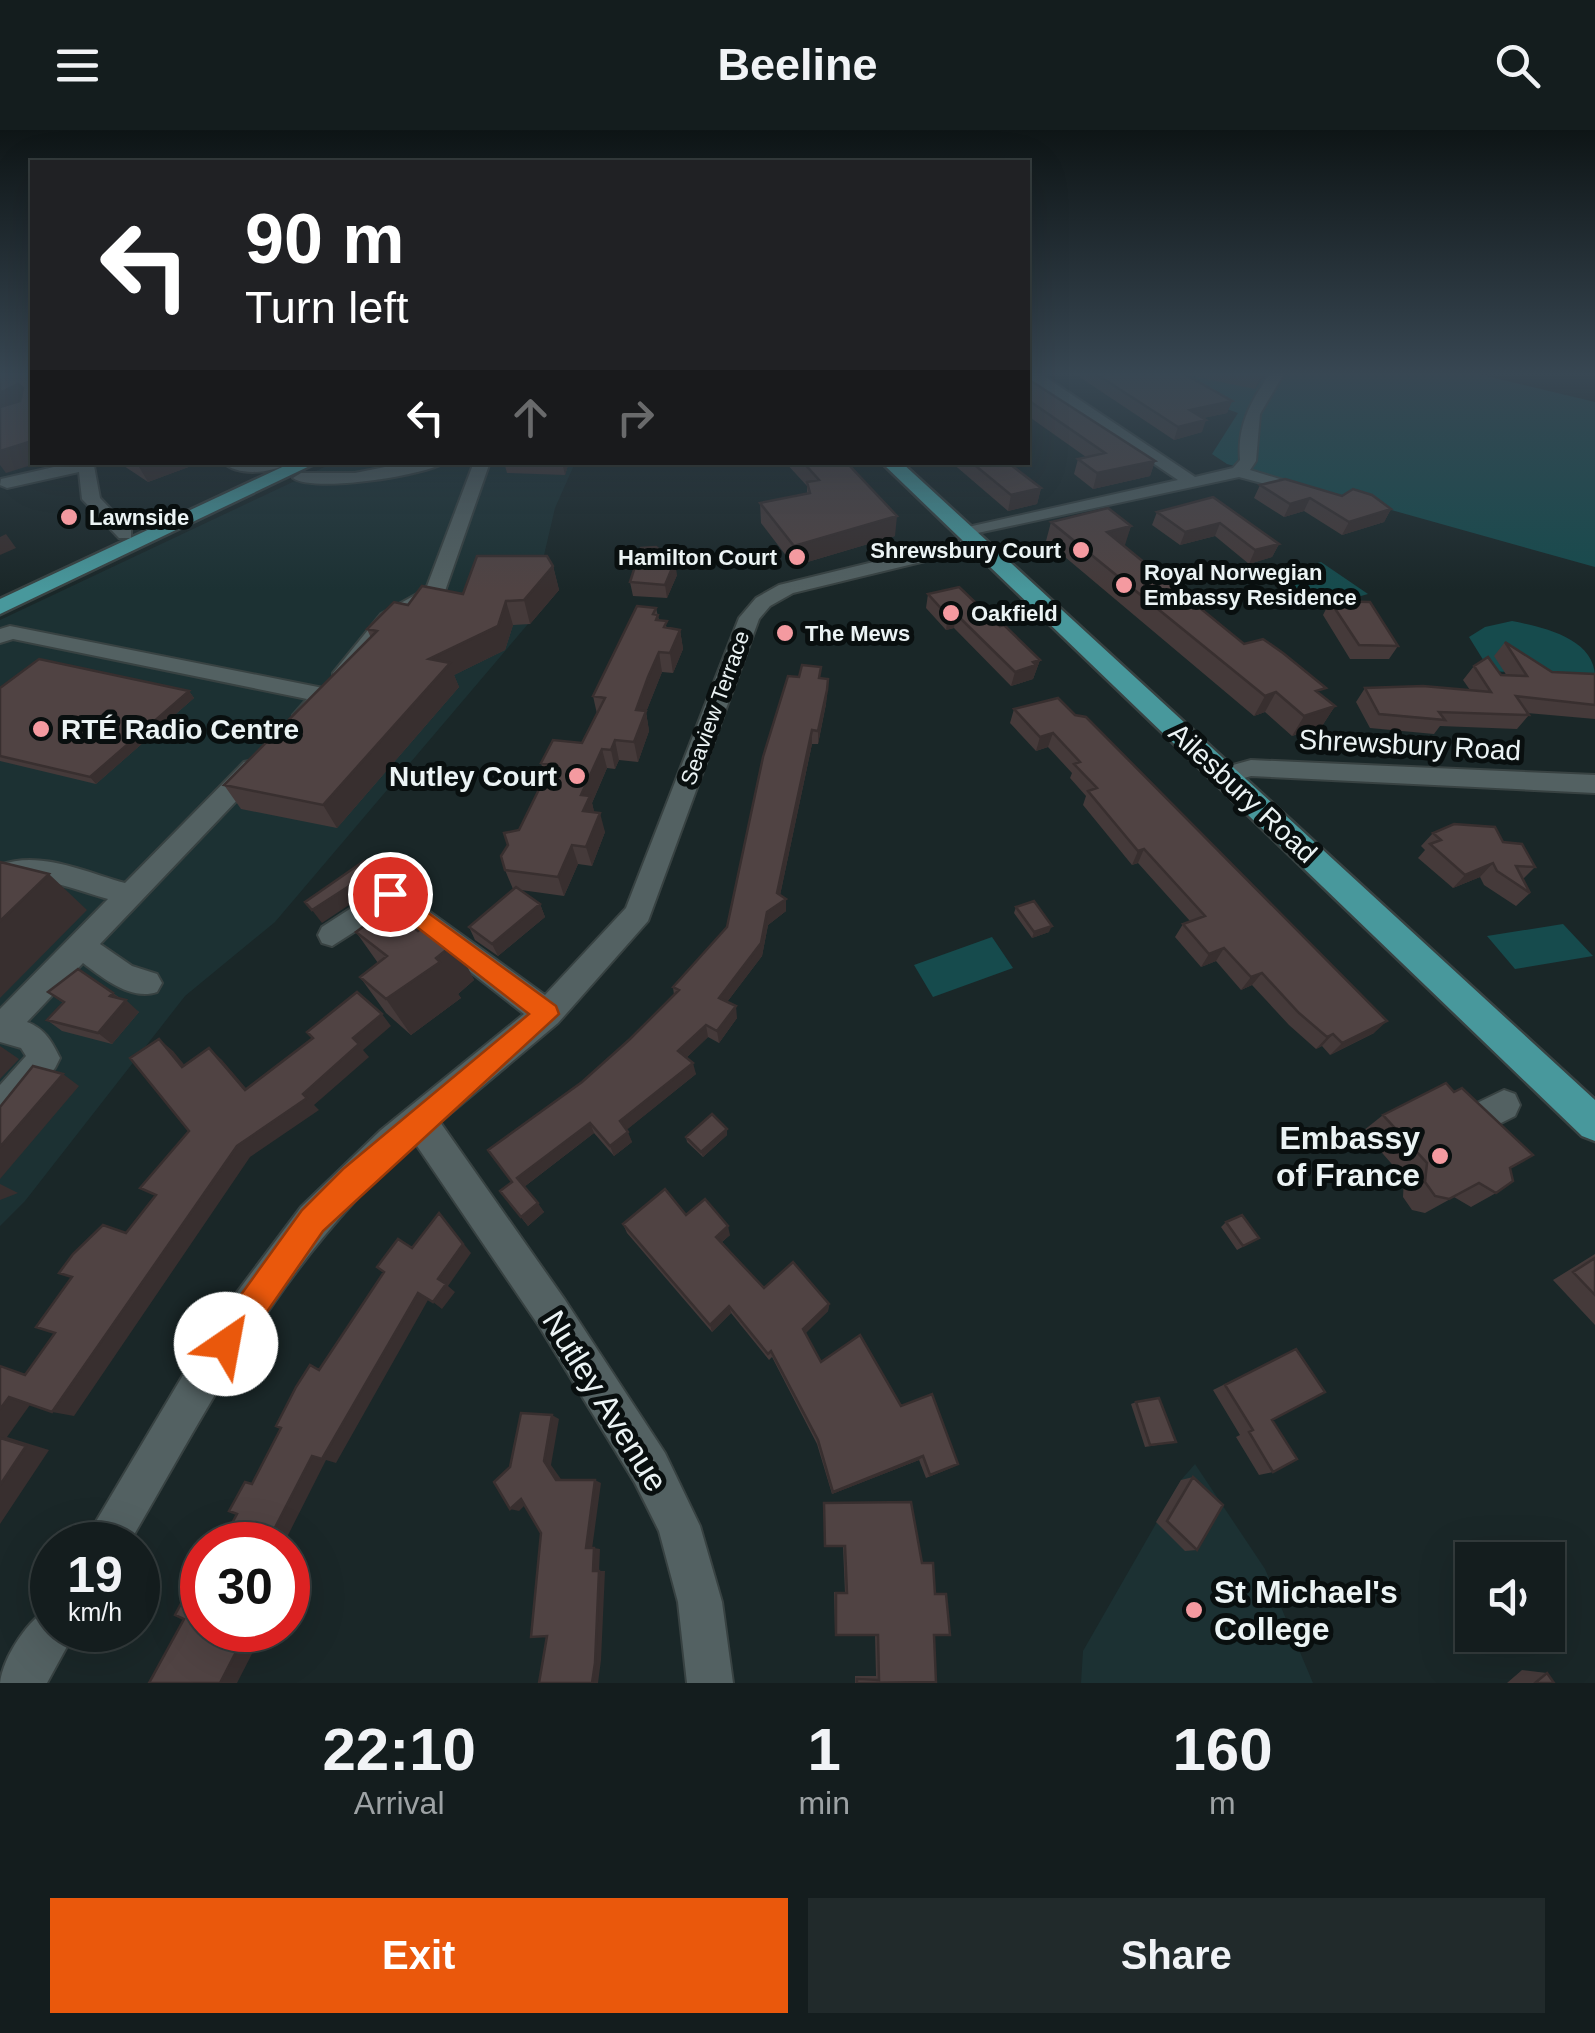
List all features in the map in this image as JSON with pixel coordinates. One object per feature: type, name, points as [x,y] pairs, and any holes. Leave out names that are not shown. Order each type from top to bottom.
[{"type":"main road","points":[[0,589],[125,534],[235,471],[270,465]]},
{"type":"main road","name":"Ailesbury Road","points":[[893,465],[1595,1124]]},
{"type":"main road","points":[[0,607],[305,470]]},
{"type":"street","points":[[1136,444],[1192,482]]},
{"type":"street","points":[[1232,474],[1248,461],[1245,444]]},
{"type":"street","points":[[305,470],[355,478],[422,465]]},
{"type":"street","points":[[0,1109],[44,1058],[32,1038],[2,1028],[130,895],[249,787],[280,740],[342,686],[388,618],[427,600],[435,591],[481,465]]},
{"type":"street","points":[[7,482],[82,466],[88,470],[91,500],[125,534]]},
{"type":"street","points":[[1232,474],[1330,496]]},
{"type":"street","name":"Seaview Terrace","points":[[118,1522],[240,1320],[312,1220],[428,1134],[613,949],[638,913],[748,618],[786,590],[970,538],[1232,474]]},
{"type":"street","points":[[0,637],[10,632],[342,686]]},
{"type":"street","name":"Shrewsbury Road","points":[[1224,776],[1251,768],[1595,784]]},
{"type":"street","points":[[0,876],[21,868],[38,869],[130,895]]},
{"type":"street","points":[[332,935],[390,894],[547,1014]]},
{"type":"street","points":[[81,946],[123,976],[146,982]]},
{"type":"street","name":"Nutley Avenue","points":[[428,1134],[552,1314],[650,1468],[679,1526],[700,1602],[710,1683]]},
{"type":"street","points":[[21,1683],[39,1652]]},
{"type":"shaded area","points":[[1218,444],[1595,444],[1595,567],[1227,464],[1212,454]]},
{"type":"shaded area","points":[[329,465],[574,465],[555,508],[528,624],[275,922],[185,996],[25,1201],[0,1226],[0,620]]},
{"type":"shaded area","points":[[1321,562],[1368,594],[1322,607],[1276,574]]},
{"type":"shaded area","points":[[1512,621],[1551,631],[1577,644],[1593,664],[1595,677],[1490,671],[1469,637],[1485,627]]},
{"type":"shaded area","points":[[1563,924],[1593,956],[1515,969],[1487,936]]},
{"type":"shaded area","points":[[992,937],[1013,968],[933,997],[914,965]]},
{"type":"shaded area","name":"St Michael's College","points":[[1195,1464],[1265,1569],[1313,1683],[1081,1683],[1083,1651],[1181,1480]]},
{"type":"building","points":[[0,444],[21,444],[0,451]]},
{"type":"building","points":[[1093,444],[1129,444],[1155,461],[1097,473],[1078,459],[1105,453]]},
{"type":"building","points":[[806,465],[849,465],[897,516],[794,546],[760,503],[810,493],[807,482],[819,480]]},
{"type":"building","points":[[975,465],[1011,465],[1041,488],[1011,495]]},
{"type":"building","points":[[1285,479],[1342,496],[1353,489],[1372,495],[1391,509],[1349,522],[1310,498],[1290,504],[1260,485]]},
{"type":"building","points":[[1213,497],[1279,544],[1255,550],[1220,523],[1185,532],[1157,512]]},
{"type":"building","points":[[1108,508],[1131,526],[1107,532],[1244,644],[1263,639],[1283,653],[1326,688],[1316,691],[1335,706],[1304,716],[1276,692],[1265,696],[1051,522]]},
{"type":"building","points":[[656,547],[675,561],[665,585],[630,582],[641,548]]},
{"type":"building","points":[[477,556],[547,556],[553,566],[524,600],[506,601],[498,626],[429,659],[450,663],[323,805],[224,785],[377,631],[367,629],[394,602],[408,605],[422,586],[463,594]]},
{"type":"building","points":[[959,587],[1040,660],[1033,662],[1036,665],[1015,672],[956,614],[948,616],[928,594]]},
{"type":"building","points":[[1330,601],[1370,602],[1398,646],[1359,645]]},
{"type":"building","points":[[637,606],[656,608],[656,620],[667,621],[664,627],[680,630],[670,653],[659,652],[648,677],[636,710],[646,711],[634,742],[615,740],[611,750],[602,749],[581,795],[590,796],[583,811],[600,813],[586,847],[572,845],[558,877],[505,870],[501,856],[508,845],[504,833],[519,830],[551,765],[541,763],[553,740],[582,743],[605,698],[593,696]]},
{"type":"building","points":[[1505,642],[1552,672],[1595,674],[1595,705],[1516,696],[1529,715],[1439,712],[1445,720],[1379,714],[1365,688],[1423,686],[1491,692],[1474,666],[1488,657],[1501,675],[1527,676]]},
{"type":"building","name":"RTÉ Radio Centre","points":[[39,659],[189,691],[90,777],[0,756],[0,688]]},
{"type":"building","points":[[802,665],[821,667],[819,678],[828,679],[827,690],[818,731],[812,730],[777,893],[786,899],[767,912],[761,943],[719,998],[736,1006],[717,1031],[706,1025],[678,1051],[693,1063],[620,1121],[628,1132],[610,1146],[590,1123],[517,1178],[538,1203],[521,1217],[500,1191],[512,1182],[488,1150],[582,1082],[630,1039],[679,990],[673,987],[727,927],[763,757],[788,676],[799,677]]},
{"type":"building","points":[[1058,698],[1075,715],[1086,717],[1387,1021],[1342,1043],[1333,1034],[1327,1037],[1299,1013],[1262,973],[1251,977],[1224,948],[1209,954],[1183,924],[1205,916],[1144,849],[1138,851],[1088,791],[1097,788],[1074,764],[1080,762],[1053,733],[1040,737],[1014,709]]},
{"type":"building","points":[[1454,824],[1495,827],[1503,842],[1522,844],[1535,867],[1516,866],[1530,893],[1497,871],[1493,863],[1465,875],[1430,844],[1441,840],[1433,833]]},
{"type":"building","points":[[364,861],[374,870],[312,910],[305,902]]},
{"type":"building","points":[[0,862],[49,874],[0,921]]},
{"type":"building","points":[[516,887],[540,904],[492,944],[469,927]]},
{"type":"building","points":[[1034,901],[1052,926],[1034,932],[1016,907]]},
{"type":"building","points":[[388,908],[418,931],[429,923],[455,943],[436,958],[440,962],[386,999],[360,977],[387,956],[356,932]]},
{"type":"building","points":[[78,969],[113,993],[110,996],[126,1000],[98,1033],[47,1020],[64,1002],[48,992]]},
{"type":"building","points":[[357,992],[382,1014],[353,1038],[359,1044],[303,1094],[307,1098],[237,1146],[52,1412],[9,1397],[0,1409],[0,1366],[25,1375],[55,1333],[36,1327],[72,1277],[59,1273],[103,1225],[126,1233],[156,1195],[140,1188],[189,1131],[130,1058],[159,1039],[182,1067],[209,1048],[245,1090],[313,1038],[307,1032]]},
{"type":"building","points":[[33,1066],[63,1074],[0,1147],[0,1107]]},
{"type":"building","name":"Embassy of France","points":[[1446,1083],[1454,1092],[1462,1088],[1533,1155],[1510,1168],[1513,1181],[1496,1193],[1479,1183],[1449,1199],[1435,1196],[1425,1182],[1427,1163],[1383,1115]]},
{"type":"building","points":[[712,1114],[727,1129],[701,1152],[686,1137]]},
{"type":"building","points":[[665,1189],[686,1215],[705,1199],[728,1226],[716,1237],[764,1288],[793,1262],[829,1304],[803,1329],[821,1362],[860,1335],[901,1406],[932,1394],[958,1464],[930,1475],[923,1456],[833,1492],[818,1440],[771,1351],[768,1354],[729,1306],[710,1325],[623,1224]]},
{"type":"building","points":[[439,1213],[463,1244],[438,1279],[446,1284],[433,1302],[418,1293],[322,1459],[312,1456],[278,1522],[233,1522],[237,1514],[229,1511],[245,1482],[252,1484],[281,1428],[276,1426],[310,1365],[319,1370],[384,1272],[377,1267],[398,1239],[412,1248]]},
{"type":"building","points":[[1242,1215],[1259,1238],[1243,1246],[1226,1222]]},
{"type":"building","points":[[1595,1258],[1595,1295],[1573,1272]]},
{"type":"building","points":[[1296,1349],[1325,1392],[1272,1420],[1297,1459],[1273,1472],[1225,1385]]},
{"type":"building","points":[[1159,1398],[1176,1442],[1150,1445],[1136,1402]]},
{"type":"building","points":[[521,1413],[552,1415],[544,1461],[556,1480],[595,1480],[586,1548],[594,1548],[593,1571],[599,1571],[592,1683],[539,1683],[547,1636],[531,1637],[541,1533],[521,1499],[510,1509],[494,1482],[510,1467]]},
{"type":"building","points":[[0,1438],[26,1446],[0,1485]]},
{"type":"building","points":[[1193,1477],[1223,1505],[1197,1550],[1167,1521]]},
{"type":"building","points":[[911,1502],[922,1563],[933,1563],[935,1594],[946,1594],[950,1635],[934,1635],[936,1682],[857,1683],[857,1679],[879,1680],[878,1635],[836,1635],[836,1593],[847,1593],[845,1546],[825,1546],[824,1503]]},
{"type":"building","points":[[180,1626],[180,1652],[236,1652],[220,1683],[149,1683]]},
{"type":"building","points":[[1547,1673],[1554,1683],[1535,1683]]},
{"type":"place","name":"Lawnside","points":[[69,517]]},
{"type":"place","name":"Shrewsbury Court","points":[[1081,550]]},
{"type":"place","name":"Hamilton Court","points":[[797,557]]},
{"type":"place","name":"Royal Norwegian Embassy Residence","points":[[1124,585]]},
{"type":"place","name":"Oakfield","points":[[951,613]]},
{"type":"place","name":"The Mews","points":[[785,633]]},
{"type":"place","name":"RTÉ Radio Centre","points":[[41,729]]},
{"type":"place","name":"Nutley Court","points":[[577,776]]},
{"type":"place","name":"Embassy of France","points":[[1440,1156]]},
{"type":"place","name":"St Michael's College","points":[[1194,1610]]},
{"type":"route","points":[[226,1344],[312,1220],[354,1179],[547,1014],[390,894]]}]
